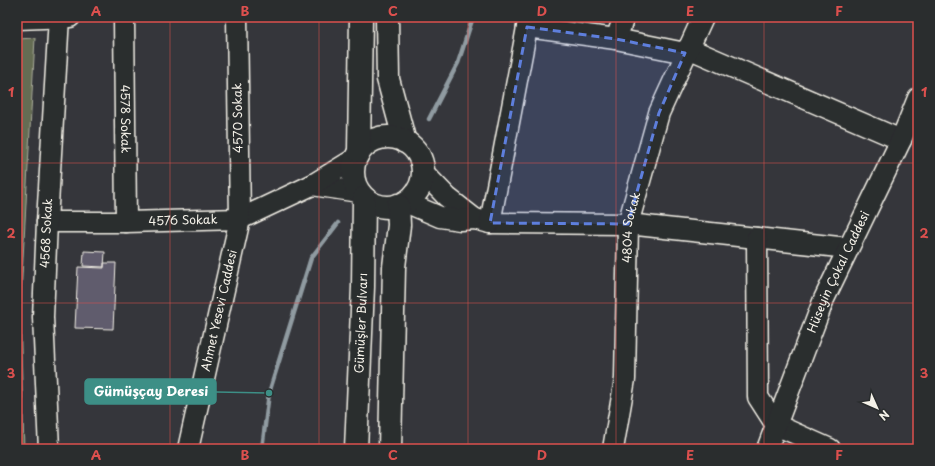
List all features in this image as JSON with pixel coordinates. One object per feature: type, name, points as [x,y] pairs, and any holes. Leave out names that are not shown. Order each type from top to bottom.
[{"type":"main road","points":[[358,154],[370,142],[384,137],[392,137],[405,142],[416,151],[422,164],[422,179],[416,192],[402,203],[384,206],[377,205],[362,195],[356,186],[353,172],[358,154],[361,17]]},
{"type":"main road","points":[[387,17],[388,79],[405,142]]},
{"type":"main road","name":"Gümüşler Bulvarı","points":[[356,449],[363,287],[362,195]]},
{"type":"main road","points":[[390,449],[394,267],[402,203]]},
{"type":"street","points":[[17,19],[63,17]]},
{"type":"street","name":"4568 Sokak","points":[[49,449],[43,317],[47,222],[63,17]]},
{"type":"street","name":"4578 Sokak","points":[[124,17],[126,222]]},
{"type":"street","name":"4570 Sokak","points":[[236,17],[240,219]]},
{"type":"street","points":[[616,39],[624,17]]},
{"type":"street","name":"4804 Sokak","points":[[613,449],[625,379],[628,224],[659,113],[703,17]]},
{"type":"street","points":[[482,221],[528,22],[687,51],[901,140]]},
{"type":"street","name":"Hüseyin Çokal Caddesi","points":[[767,449],[824,299],[901,140],[918,98]]},
{"type":"street","name":"4576 Sokak","points":[[47,222],[126,222],[240,219],[312,185],[358,154]]},
{"type":"street","points":[[423,172],[447,197],[482,221]]},
{"type":"street","points":[[312,185],[362,195]]},
{"type":"street","points":[[402,203],[440,217],[460,220],[628,224],[848,248]]},
{"type":"street","name":"Ahmet Yesevi Caddesi","points":[[188,449],[240,219]]},
{"type":"street","points":[[757,238],[758,397],[776,425],[830,449]]},
{"type":"highlighted area","points":[[527,27],[616,39],[685,53],[659,113],[628,224],[490,223]]},
{"type":"green space","points":[[35,38],[20,314],[24,449],[17,449],[17,39]]},
{"type":"building","points":[[84,251],[105,252],[104,267],[83,266]]},
{"type":"building","points":[[104,263],[116,263],[113,329],[75,328],[78,267],[104,268]]},
{"type":"waterway","points":[[429,119],[458,63],[473,17]]},
{"type":"waterway","points":[[262,449],[269,393],[311,258],[338,223]]},
{"type":"place","name":"Gümüşçay Deresi","points":[[269,393]]}]
